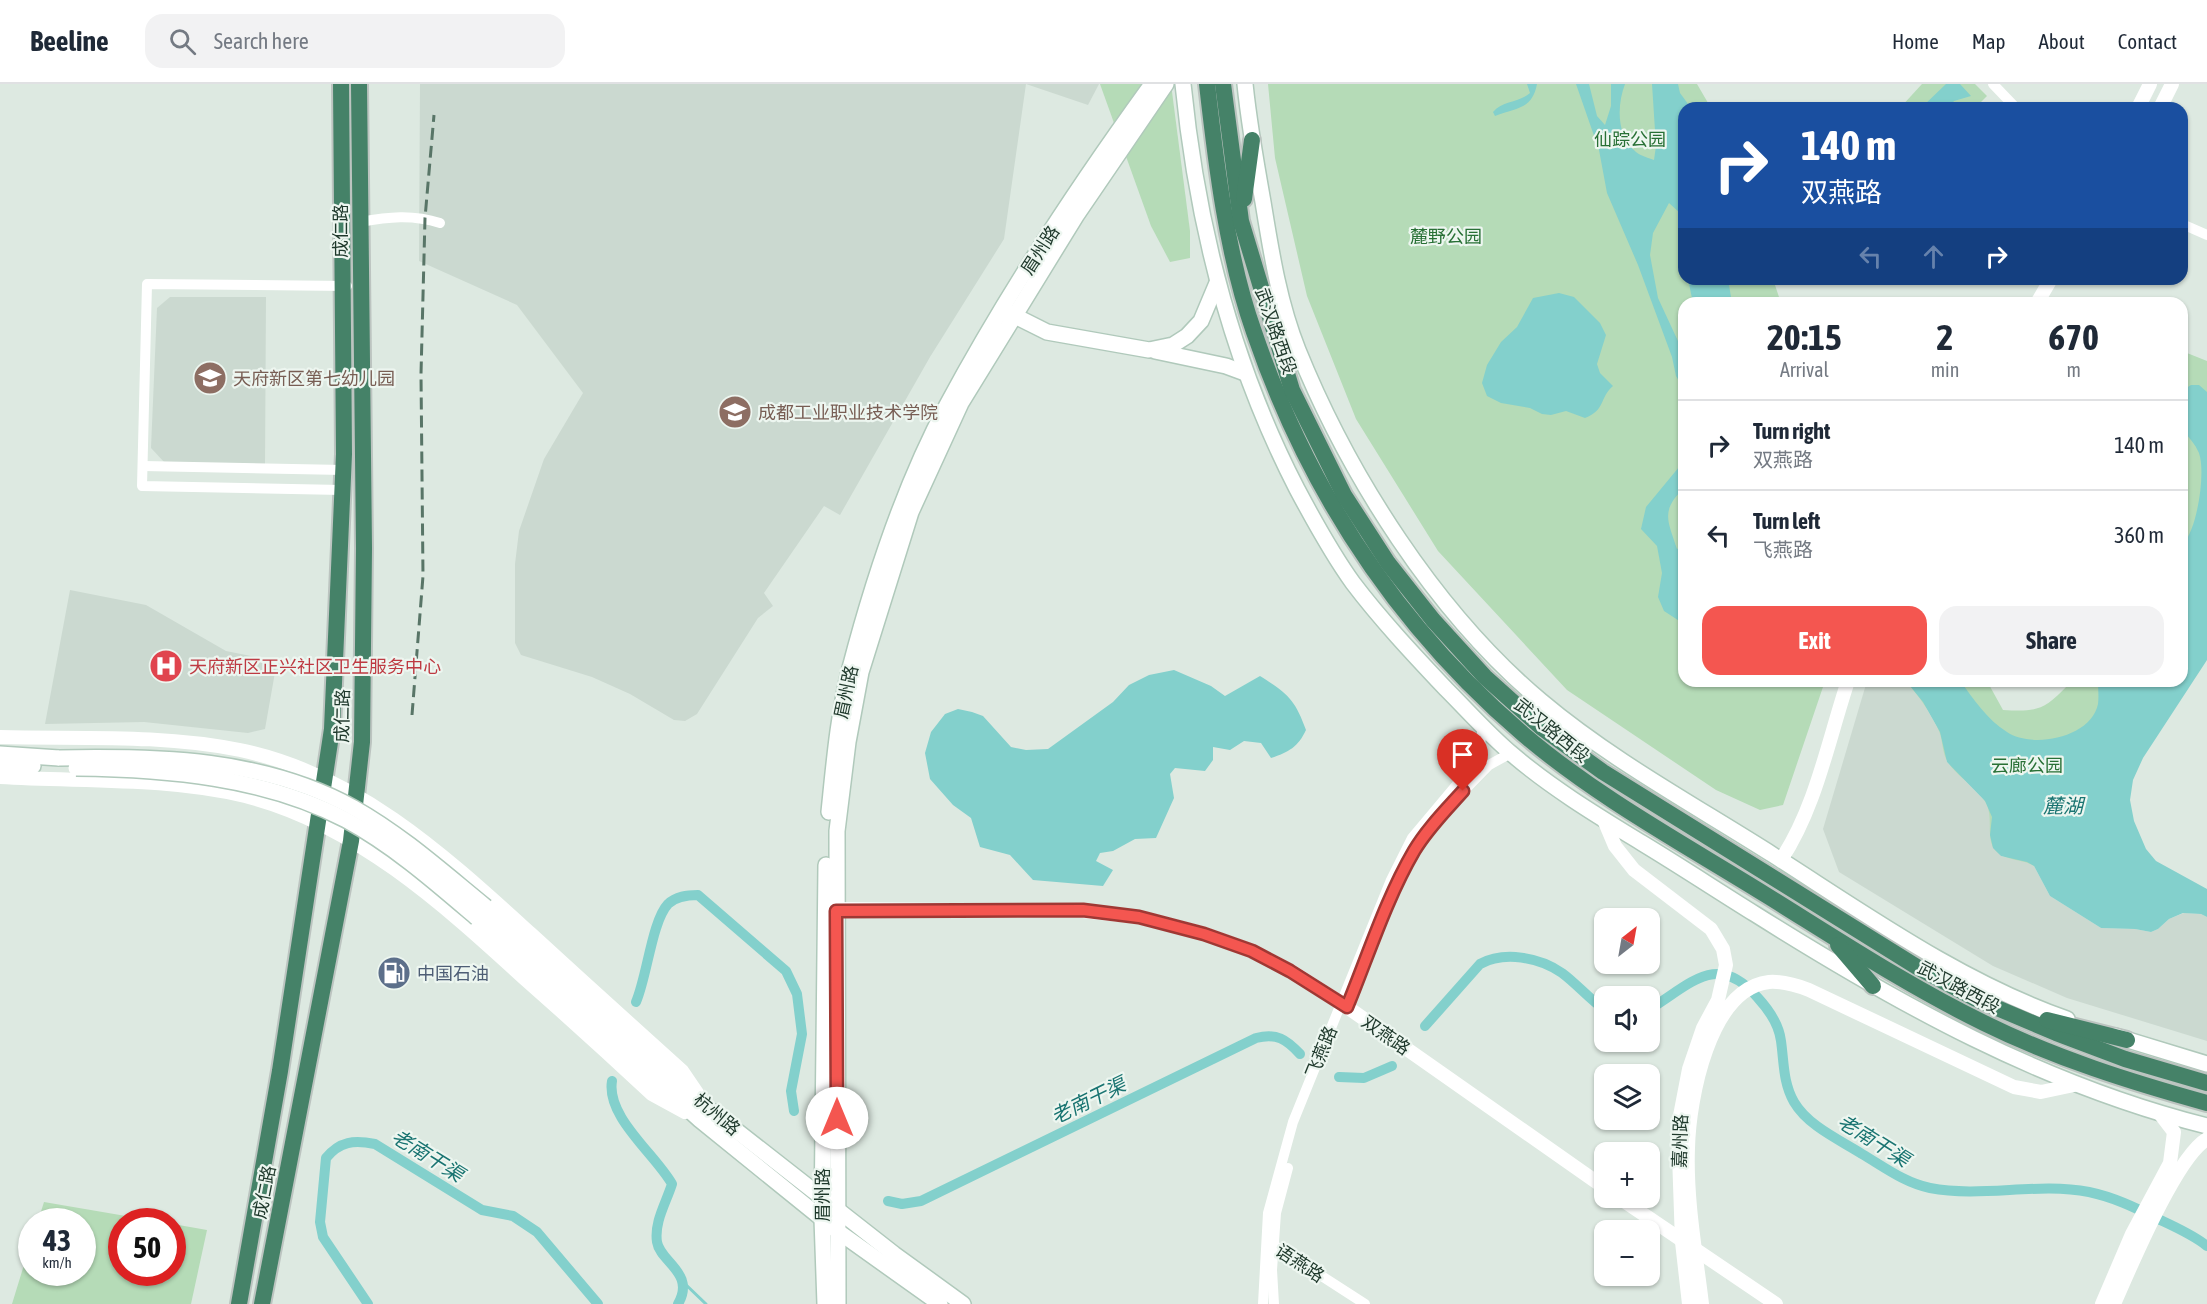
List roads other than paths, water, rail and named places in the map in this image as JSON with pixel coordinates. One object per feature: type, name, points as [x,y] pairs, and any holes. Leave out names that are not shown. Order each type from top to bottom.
[{"type":"highway","name":"成仁路","points":[[238,1304],[280,1071],[332,729],[344,471],[341,84]]},
{"type":"highway","name":"成仁路","points":[[262,1304],[351,841],[362,742],[364,559],[359,84]]},
{"type":"highway","name":"武汉路西段","points":[[1207,84],[1233,259],[1253,330],[1280,401],[1328,502],[1374,572],[1421,632],[1474,690],[1525,736],[1586,783],[1929,995],[2034,1047],[2134,1083],[2207,1103]]},
{"type":"highway","name":"武汉路西段","points":[[1223,84],[1241,221],[1292,390],[1344,495],[1389,563],[1420,604],[1485,677],[1542,728],[1603,772],[1841,922],[1976,999],[2125,1059],[2207,1083]]},
{"type":"highway","points":[[1241,221],[1252,140]]},
{"type":"highway","points":[[1830,935],[1873,986]]},
{"type":"highway","points":[[1976,999],[2127,1040]]},
{"type":"main road","points":[[838,1304],[836,1230],[838,1210],[830,910],[848,742],[861,672],[911,512],[961,403],[1009,313],[1152,84]]},
{"type":"main road","points":[[1114,147],[1166,84]]},
{"type":"main road","points":[[1183,84],[1187,127],[1217,283],[1245,374],[1288,471],[1318,529],[1353,583],[1415,656],[1483,726],[1511,753],[1556,788],[1873,986],[1977,1042],[2074,1085],[2162,1115],[2207,1126]]},
{"type":"main road","points":[[1245,84],[1273,263],[1297,348],[1331,422],[1381,514],[1431,584],[1480,642],[1540,701],[1603,747],[1905,939],[1991,988],[2053,1014],[2127,1040],[2207,1064]]},
{"type":"main road","points":[[1149,350],[1173,345],[1187,336],[1201,321],[1217,283]]},
{"type":"main road","points":[[1009,313],[1047,332],[1227,366],[1245,374]]},
{"type":"main road","points":[[0,754],[59,763]]},
{"type":"main road","name":"杭州路","points":[[59,763],[144,756],[195,760],[252,771],[323,793],[385,827],[822,1219],[940,1304]]},
{"type":"main road","points":[[0,765],[59,763]]},
{"type":"main road","name":"眉州路","points":[[825,1304],[822,1197],[830,910]]},
{"type":"main road","name":"杭州路","points":[[703,1113],[822,1197],[963,1304]]},
{"type":"street","points":[[1993,84],[2010,102]]},
{"type":"street","points":[[2141,102],[2150,85]]},
{"type":"street","points":[[360,222],[393,216],[410,216],[440,223]]},
{"type":"street","points":[[2188,227],[2207,235]]},
{"type":"street","points":[[342,490],[142,486],[147,284],[360,286]]},
{"type":"street","points":[[143,466],[344,471]]},
{"type":"street","points":[[1781,860],[1804,817],[1846,687]]},
{"type":"street","name":"飞燕路","points":[[1263,1304],[1276,1213],[1300,1123],[1391,880],[1412,838],[1474,764],[1483,726]]},
{"type":"street","points":[[0,737],[193,742],[240,750],[282,761],[357,795],[399,821],[493,900],[682,1071],[703,1113]]},
{"type":"street","name":"飞燕路","points":[[1344,1006],[1414,851],[1440,815],[1475,779],[1490,765],[1511,753]]},
{"type":"street","points":[[0,777],[134,782],[190,787],[244,796],[318,823],[351,841],[408,880],[470,929],[652,1094],[703,1113]]},
{"type":"street","name":"嘉州路","points":[[1604,820],[1615,846],[1634,870],[1711,929],[1723,950],[1726,964],[1718,1000],[1703,1028],[1689,1069],[1678,1126],[1682,1242],[1689,1304]]},
{"type":"street","name":"双燕路","points":[[830,910],[1083,910],[1139,917],[1204,934],[1252,951],[1290,971],[1594,1180]]},
{"type":"street","points":[[1702,1304],[1689,1185],[1690,1114],[1701,1069],[1713,1034],[1728,1007],[1742,993],[1760,984],[1781,982],[1809,990],[2014,1087],[2041,1092],[2074,1085]]},
{"type":"street","points":[[2102,1304],[2133,1234],[2170,1163],[2174,1132],[2162,1115]]},
{"type":"street","points":[[2114,1304],[2142,1242],[2183,1166],[2200,1144],[2207,1139]]},
{"type":"street","points":[[1634,1208],[1776,1304]]},
{"type":"street","name":"飞燕路","points":[[1270,1243],[1274,1304]]},
{"type":"street","name":"语燕路","points":[[1270,1243],[1365,1304]]},
{"type":"water","points":[[1527,84],[1537,84],[1535,92],[1527,103],[1495,116],[1493,112],[1497,108],[1530,93]]},
{"type":"water","points":[[1576,84],[1589,84],[1597,116],[1605,125],[1611,106],[1611,84],[1625,84],[1622,92],[1620,120],[1625,138],[1636,152],[1654,160],[1656,146],[1652,84],[1678,84],[1680,93],[1687,102],[1678,102],[1678,211],[1669,203],[1653,233],[1650,255],[1658,298],[1678,341],[1678,379],[1638,265],[1607,193],[1599,150]]},
{"type":"water","points":[[1946,84],[1960,84],[1971,96],[1953,102],[1927,102]]},
{"type":"water","points":[[1689,285],[1729,285],[1731,297],[1692,297]]},
{"type":"water","points":[[1559,293],[1574,297],[1600,323],[1606,335],[1597,364],[1600,373],[1613,386],[1599,408],[1585,418],[1566,411],[1551,415],[1542,414],[1530,408],[1501,403],[1487,396],[1482,383],[1487,365],[1501,342],[1517,327],[1533,298]]},
{"type":"water","name":"麓湖","points":[[2199,385],[2207,392],[2207,660],[2143,758],[2133,780],[2130,800],[2134,821],[2146,849],[2156,861],[2207,889],[2207,917],[2201,914],[2183,913],[2169,919],[2151,932],[2101,928],[2050,896],[2034,866],[2001,856],[1993,848],[1990,835],[1992,817],[1985,801],[1947,762],[1940,732],[1923,702],[1911,687],[1964,687],[1993,722],[2007,732],[2031,740],[2045,740],[2073,732],[2093,716],[2098,704],[2098,687],[2188,687],[2188,537],[2199,501],[2201,462],[2199,453],[2188,437],[2188,387]]},
{"type":"water","points":[[1678,468],[1678,494],[1672,503],[1668,517],[1678,548],[1678,620],[1664,611],[1658,597],[1662,573],[1657,546],[1641,529],[1646,507]]},
{"type":"water","points":[[1174,670],[1211,686],[1225,696],[1260,676],[1289,698],[1298,711],[1306,730],[1300,741],[1292,748],[1271,758],[1261,743],[1244,741],[1230,750],[1213,747],[1213,760],[1205,771],[1175,768],[1170,774],[1174,798],[1156,838],[1135,839],[1113,851],[1100,853],[1096,861],[1113,870],[1103,886],[1033,880],[1010,855],[980,847],[971,818],[953,805],[930,779],[925,753],[931,732],[945,714],[958,709],[972,712],[983,716],[1011,747],[1026,750],[1048,749],[1113,702],[1129,685],[1149,675]]},
{"type":"waterway","name":"老南干渠","points":[[636,1002],[662,912],[675,899],[698,895],[786,971],[797,994],[802,1034],[791,1091],[794,1111]]},
{"type":"waterway","name":"老南干渠","points":[[1425,1026],[1480,964],[1500,958],[1521,958],[1553,967],[1594,1001]]},
{"type":"waterway","name":"老南干渠","points":[[1660,1003],[1705,976],[1717,974],[1730,976],[1744,984],[1762,1003],[1778,1029],[1790,1095],[1800,1111],[1825,1132],[1912,1182],[1921,1186],[1950,1191],[2069,1189],[2089,1192],[2131,1206],[2182,1230],[2207,1246]]},
{"type":"waterway","name":"老南干渠","points":[[888,1201],[902,1204],[921,1201],[1256,1038],[1270,1036],[1281,1038],[1300,1054]]},
{"type":"waterway","name":"老南干渠","points":[[1339,1077],[1364,1078],[1392,1066]]},
{"type":"waterway","name":"老南干渠","points":[[612,1081],[612,1095],[624,1122],[672,1184],[657,1227],[657,1242],[683,1284],[678,1304]]},
{"type":"waterway","name":"老南干渠","points":[[368,1304],[323,1237],[320,1222],[326,1158],[342,1145],[354,1142],[375,1144],[482,1210],[513,1216],[537,1232],[598,1304]]},
{"type":"waterway","points":[[682,1281],[706,1304]]},
{"type":"railway","points":[[412,715],[423,576],[421,374],[425,218],[434,115]]},
{"type":"place","name":"天府新区第七幼儿园","points":[[210,378]]},
{"type":"place","name":"成都工业职业技术学院","points":[[735,412]]},
{"type":"place","name":"天府新区正兴社区卫生服务中心","points":[[166,666]]},
{"type":"place","name":"中国石油","points":[[394,973]]},
{"type":"park label","name":"仙踪公园","points":[[1630,139]]},
{"type":"park label","name":"麓野公园","points":[[1446,236]]},
{"type":"park label","name":"云廊公园","points":[[2027,765]]}]
